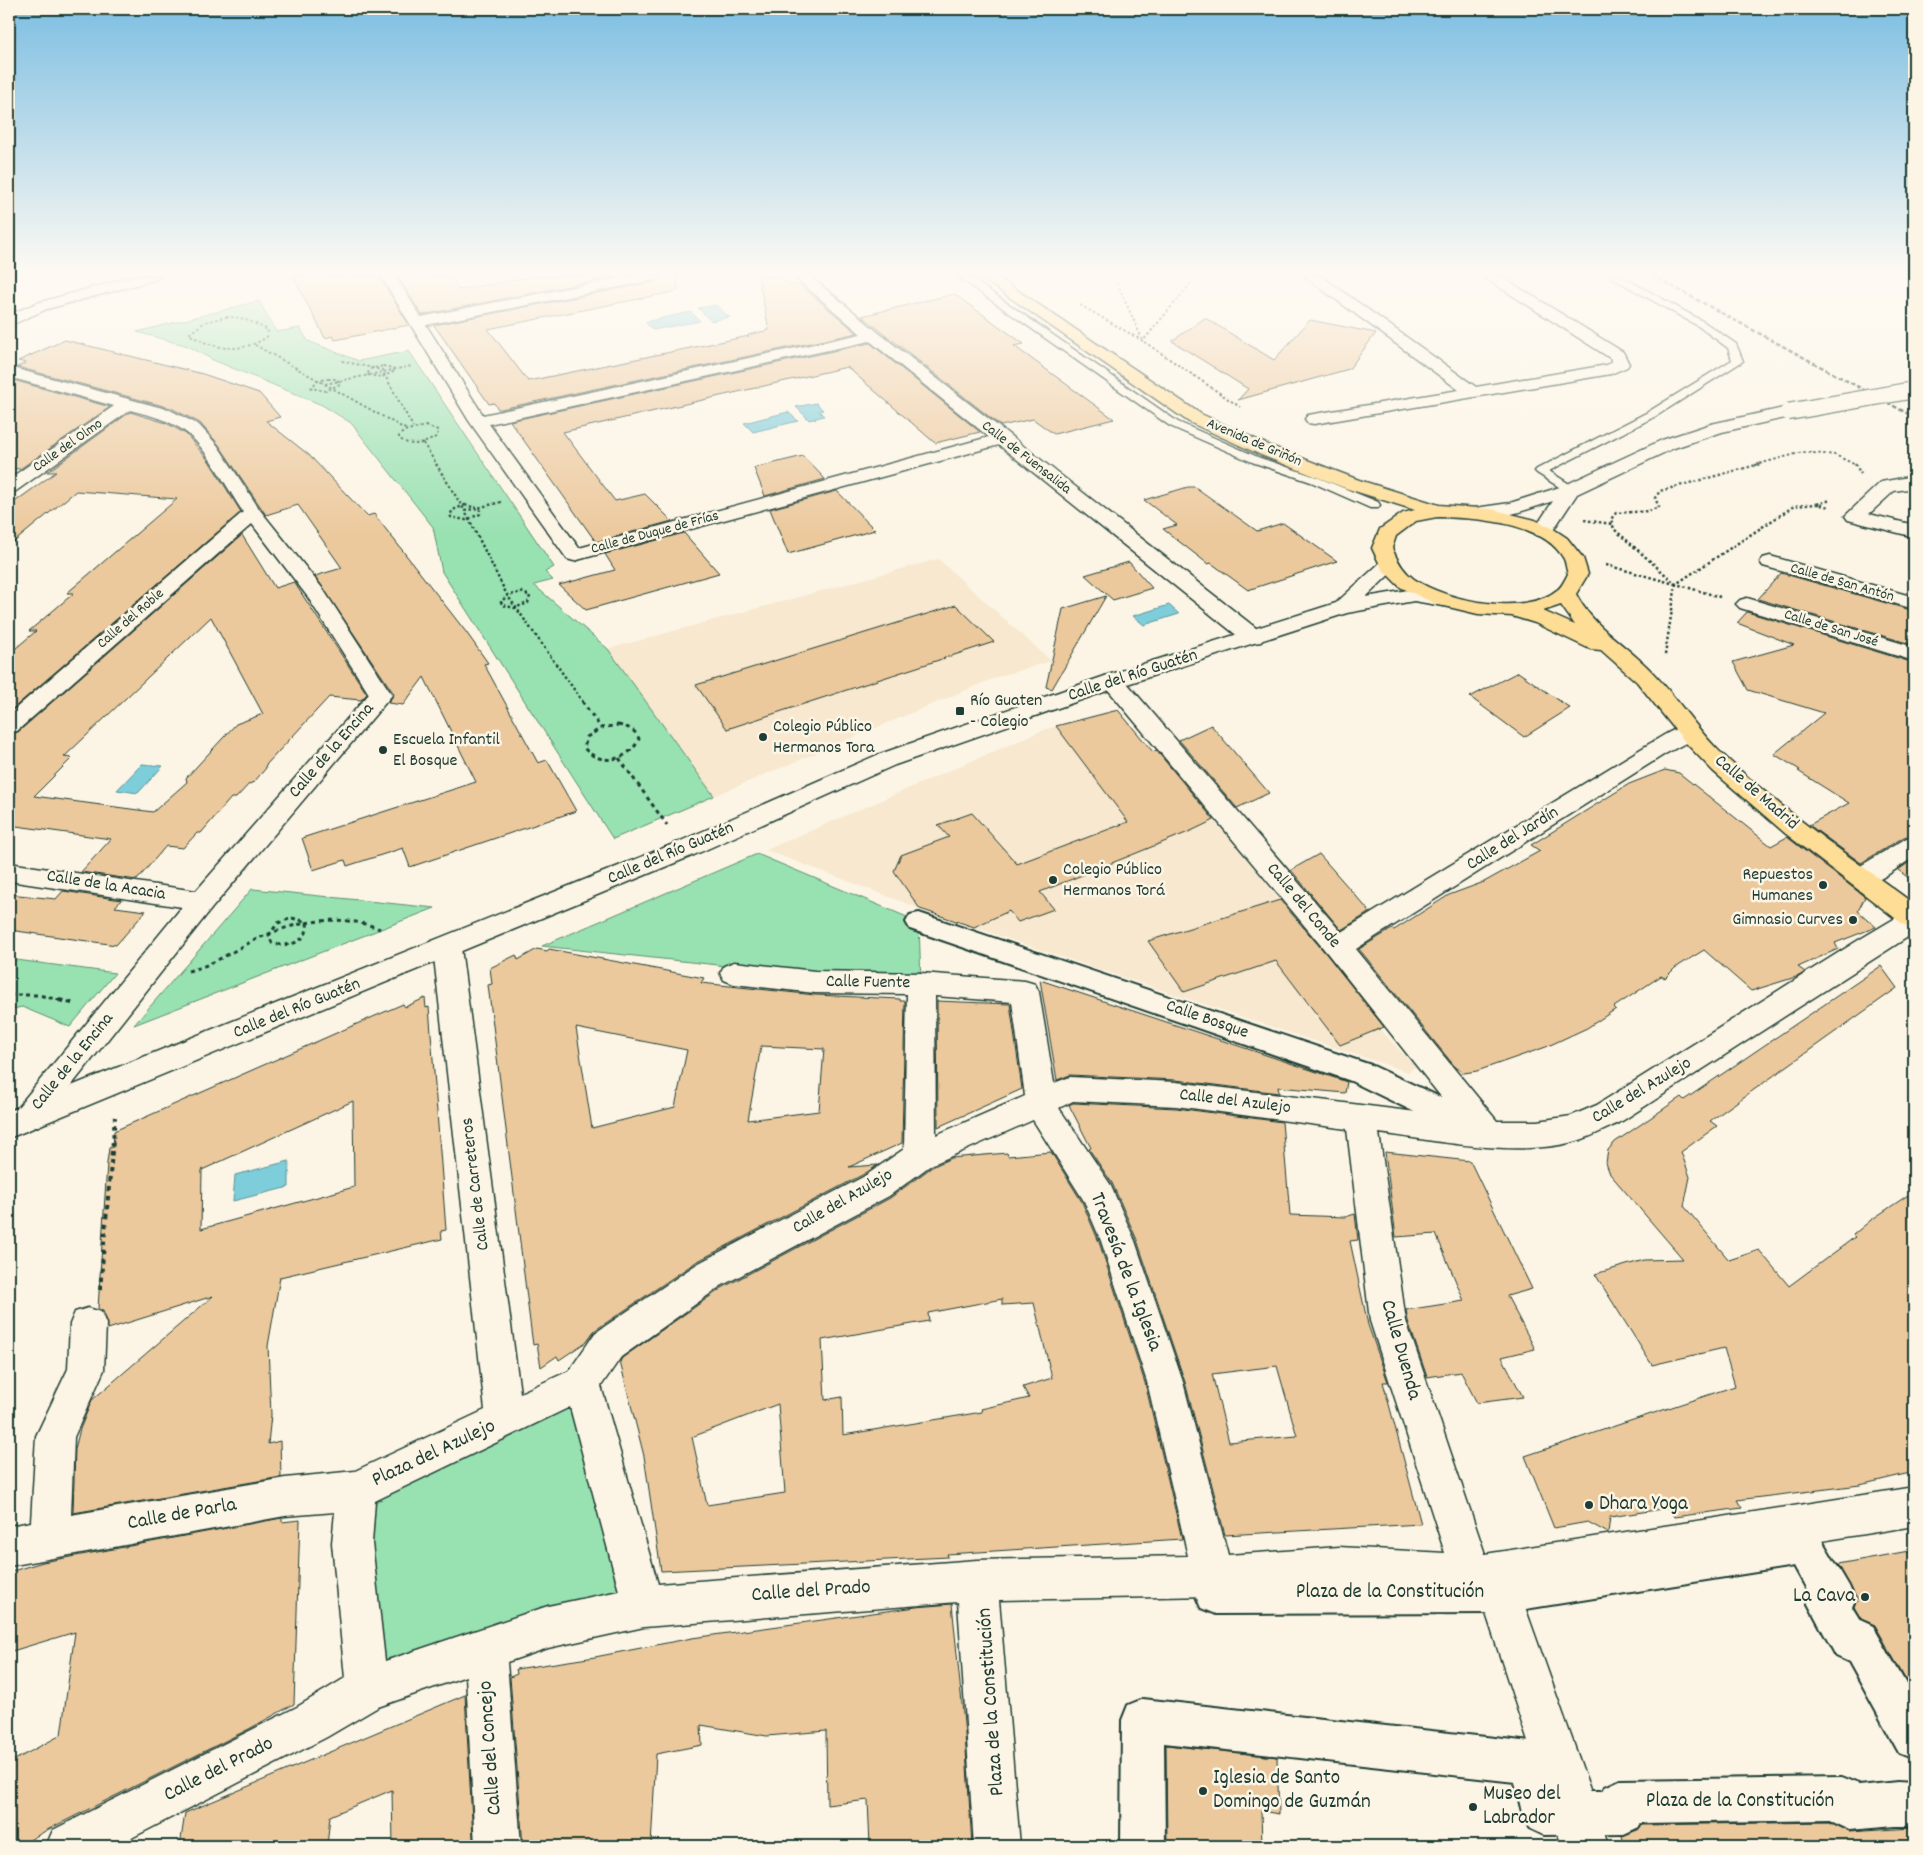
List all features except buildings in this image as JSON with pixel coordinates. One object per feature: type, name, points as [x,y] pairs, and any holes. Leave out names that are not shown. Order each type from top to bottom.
[{"type":"main road","name":"Avenida de Griñón","points":[[1113,363],[1195,418],[1268,451],[1352,484],[1437,511]]},
{"type":"main road","name":"Avenida de Griñón","points":[[1352,484],[1380,511],[1387,533]]},
{"type":"main road","points":[[1437,511],[1482,512],[1514,519],[1543,531],[1556,540],[1572,556],[1578,574],[1566,594],[1544,605],[1514,610],[1478,608],[1443,600],[1407,583],[1389,565],[1382,548],[1387,533],[1410,517],[1437,511]]},
{"type":"main road","name":"Calle de Madrid","points":[[1566,594],[1570,607],[1614,651],[1639,671],[1659,693],[1689,732],[1726,770],[1789,823],[1914,919]]},
{"type":"main road","name":"Calle de Madrid","points":[[1514,610],[1543,618],[1614,651]]},
{"type":"street","name":"Calle de Duque de Frías","points":[[442,363],[478,421],[574,555],[1001,438]]},
{"type":"street","points":[[478,421],[750,363]]},
{"type":"street","name":"Calle de Fuensalida","points":[[906,363],[1253,638]]},
{"type":"street","points":[[1433,363],[1474,392]]},
{"type":"street","points":[[1314,418],[1610,369],[1620,363]]},
{"type":"street","name":"Calle de la Encina","points":[[9,372],[164,414],[193,429],[212,450],[253,513],[316,593],[381,695],[202,901],[19,1121]]},
{"type":"street","points":[[1482,512],[1512,508],[1570,490],[1668,444],[1717,428],[1788,412],[1914,390]]},
{"type":"street","name":"Calle del Olmo","points":[[9,487],[127,404]]},
{"type":"street","points":[[1855,516],[1888,486],[1914,482]]},
{"type":"street","points":[[1543,531],[1570,490]]},
{"type":"street","name":"Calle del Roble","points":[[9,726],[253,513]]},
{"type":"street","points":[[1855,516],[1914,531]]},
{"type":"street","name":"Calle de San Antón","points":[[1770,562],[1914,603]]},
{"type":"street","points":[[1343,607],[1389,565]]},
{"type":"street","points":[[1343,607],[1414,595],[1443,600]]},
{"type":"street","name":"Calle de San José","points":[[1747,604],[1914,654]]},
{"type":"street","name":"Calle del Río Guatén","points":[[19,1121],[447,948],[685,849],[886,760],[1113,681],[1253,638],[1343,607]]},
{"type":"street","name":"Calle del Conde","points":[[1113,681],[1338,947],[1489,1134]]},
{"type":"street","name":"Calle del Jardín","points":[[1338,947],[1657,749],[1689,732]]},
{"type":"street","points":[[1861,877],[1914,845]]},
{"type":"street","name":"Calle de la Acacia","points":[[9,872],[202,901]]},
{"type":"street","name":"Calle del Azulejo","points":[[582,1383],[608,1344],[709,1275],[877,1186],[920,1155],[1070,1089],[1167,1093],[1489,1134],[1538,1134],[1575,1130],[1608,1114],[1914,919]]},
{"type":"street","name":"Calle Bosque","points":[[919,922],[1361,1072],[1489,1134]]},
{"type":"street","name":"Calle de Carreteros","points":[[447,948],[505,1420]]},
{"type":"street","name":"Calle Fuente","points":[[734,973],[815,982],[921,984],[920,1155]]},
{"type":"street","name":"Travesía de la Iglesia","points":[[921,984],[1025,992],[1041,1102],[1045,1113],[1098,1194],[1118,1241],[1165,1382],[1213,1576]]},
{"type":"street","name":"Calle Duenda","points":[[1361,1117],[1388,1321],[1482,1574],[1580,1829]]},
{"type":"street","points":[[50,1539],[55,1436],[86,1370],[88,1324]]},
{"type":"street","points":[[367,1689],[548,1627],[644,1606],[582,1383]]},
{"type":"street","name":"Plaza del Azulejo","points":[[367,1689],[352,1543],[357,1490],[582,1383]]},
{"type":"street","name":"Calle de Parla","points":[[9,1546],[285,1497],[357,1490]]},
{"type":"street","name":"Plaza de la Constitución","points":[[977,1580],[1213,1576],[1339,1567],[1482,1574],[1914,1507]]},
{"type":"street","name":"Plaza de la Constitución","points":[[1003,1846],[981,1599],[1218,1593],[1501,1593],[1804,1545],[1835,1600],[1827,1602],[1850,1642],[1859,1640],[1914,1738]]},
{"type":"street","points":[[977,1580],[997,1846]]},
{"type":"street","name":"Calle del Prado","points":[[644,1606],[977,1580]]},
{"type":"street","name":"Calle del Concejo","points":[[485,1649],[498,1846]]},
{"type":"street","name":"Calle del Prado","points":[[69,1846],[312,1722],[367,1689]]},
{"type":"street","name":"Plaza de la Constitución","points":[[1142,1846],[1143,1720],[1531,1763],[1544,1813],[1580,1829],[1624,1812],[1620,1802],[1842,1798],[1846,1808],[1897,1804],[1903,1806],[1914,1805]]},
{"type":"lane","points":[[1086,363],[1174,424],[1256,460],[1315,480],[1374,505]]},
{"type":"lane","points":[[1570,490],[1541,471],[1652,414],[1735,363]]},
{"type":"path","points":[[286,363],[407,430]]},
{"type":"path","points":[[348,363],[383,372],[413,428]]},
{"type":"path","points":[[324,384],[428,363]]},
{"type":"path","points":[[1175,363],[1254,416],[1230,434]]},
{"type":"path","points":[[383,366],[395,369],[391,375],[378,378],[367,375],[368,371],[383,366]]},
{"type":"path","points":[[324,379],[340,381],[338,386],[326,390],[317,390],[310,386],[324,379]]},
{"type":"path","points":[[431,427],[438,430],[437,436],[423,443],[409,444],[400,441],[399,435],[413,428],[431,427]]},
{"type":"path","points":[[423,443],[465,511],[507,595],[601,728]]},
{"type":"path","points":[[1676,584],[1614,529],[1611,519],[1616,513],[1649,510],[1659,507],[1655,498],[1660,491],[1802,452],[1835,455],[1855,463],[1864,478]]},
{"type":"path","points":[[465,511],[531,494]]},
{"type":"path","points":[[1659,693],[1676,584],[1794,506],[1817,504],[1831,500]]},
{"type":"path","points":[[1817,504],[1855,516]]},
{"type":"path","points":[[465,506],[478,507],[481,511],[473,518],[463,520],[454,519],[450,515],[452,510],[465,506]]},
{"type":"path","points":[[1584,520],[1612,524]]},
{"type":"path","points":[[1606,565],[1747,604]]},
{"type":"path","points":[[525,593],[531,598],[524,606],[509,608],[501,602],[507,595],[525,593]]},
{"type":"path","points":[[626,727],[638,734],[639,739],[634,750],[619,758],[601,759],[587,753],[584,748],[587,737],[601,728],[626,727]]},
{"type":"path","points":[[619,758],[685,849]]},
{"type":"path","points":[[292,918],[303,920],[309,926],[306,935],[288,945],[282,946],[269,940],[270,931],[278,923],[292,918]]},
{"type":"path","points":[[88,1324],[98,1313],[118,1082]]},
{"type":"shaded area","name":"Colegio Público Hermanos Tora","points":[[938,559],[1051,661],[997,677],[714,796],[608,649]]},
{"type":"shaded area","name":"Colegio Público Hermanos Torá","points":[[1118,710],[1191,797],[1227,834],[1380,1029],[1415,1067],[1408,1072],[1056,955],[921,909],[766,850],[1046,729]]},
{"type":"green space","points":[[219,363],[417,363],[554,567],[545,572],[553,580],[534,585],[608,649],[714,796],[613,839],[442,572],[433,527],[351,423],[322,405]]},
{"type":"green space","points":[[757,854],[919,922],[921,984],[815,982],[718,965],[542,946]]},
{"type":"green space","points":[[253,889],[435,908],[134,1025]]},
{"type":"green space","points":[[9,959],[115,973],[70,1027],[22,1007],[9,1010]]},
{"type":"green space","points":[[582,1383],[644,1606],[367,1689],[357,1490]]},
{"type":"water","points":[[816,403],[823,410],[819,411],[824,416],[809,420],[796,407]]},
{"type":"water","points":[[788,412],[798,421],[753,432],[744,423]]},
{"type":"water","points":[[1169,605],[1179,614],[1144,625],[1133,616]]},
{"type":"water","points":[[142,764],[163,766],[138,793],[117,790]]},
{"type":"water","points":[[289,1161],[289,1187],[233,1201],[235,1175]]},
{"type":"railway","points":[[1813,363],[1914,417]]},
{"type":"place","name":"Río Guaten - Colegio","points":[[960,711]]},
{"type":"place","name":"Colegio Público Hermanos Tora","points":[[763,737]]},
{"type":"place","name":"Escuela Infantil El Bosque","points":[[383,750]]},
{"type":"place","name":"Colegio Público Hermanos Torá","points":[[1053,880]]},
{"type":"place","name":"Repuestos Humanes","points":[[1823,885]]},
{"type":"place","name":"Gimnasio Curves","points":[[1853,920]]},
{"type":"place","name":"Dhara Yoga","points":[[1589,1505]]},
{"type":"place","name":"La Cava","points":[[1865,1597]]},
{"type":"place","name":"Iglesia de Santo Domingo de Guzmán","points":[[1203,1791]]},
{"type":"place","name":"Museo del Labrador","points":[[1473,1807]]}]
